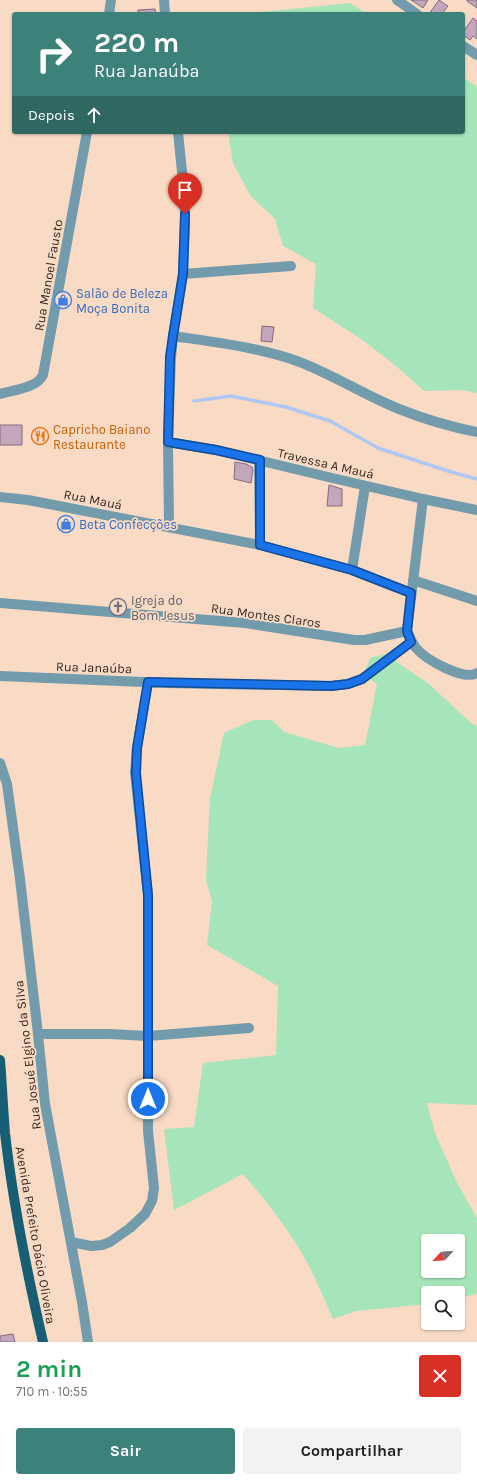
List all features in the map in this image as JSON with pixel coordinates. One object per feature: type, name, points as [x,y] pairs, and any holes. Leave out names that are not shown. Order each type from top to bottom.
[{"type":"main road","name":"Avenida Prefeito Dácio Oliveira","points":[[0,1060],[5,1133],[14,1196],[28,1277],[43,1342]]},
{"type":"street","points":[[109,12],[111,0]]},
{"type":"street","points":[[164,0],[165,12]]},
{"type":"street","points":[[397,0],[414,12]]},
{"type":"street","points":[[465,47],[477,55]]},
{"type":"street","name":"Rua Manoel Fausto","points":[[0,394],[32,385],[38,382],[43,374],[87,134]]},
{"type":"street","points":[[169,527],[168,442],[170,368],[173,336],[183,274],[185,202],[178,134]]},
{"type":"street","points":[[183,274],[291,266]]},
{"type":"street","points":[[173,336],[234,345],[263,351],[296,361],[398,409],[477,432]]},
{"type":"street","name":"Travessa A Mauá","points":[[168,442],[216,450],[365,486],[477,510]]},
{"type":"street","points":[[260,460],[260,545]]},
{"type":"street","points":[[352,570],[365,486]]},
{"type":"street","name":"Rua Mauá","points":[[0,497],[28,500],[260,545],[352,570],[411,593]]},
{"type":"street","points":[[423,499],[407,631],[415,648],[428,659],[464,675],[477,673]]},
{"type":"street","points":[[413,580],[477,601]]},
{"type":"street","name":"Rua Montes Claros","points":[[0,603],[245,623],[354,640],[365,640],[407,631]]},
{"type":"street","name":"Rua Janaúba","points":[[0,676],[148,682],[331,686],[348,684],[362,679],[411,642]]},
{"type":"street","points":[[71,1242],[91,1246],[102,1246],[110,1242],[130,1228],[145,1214],[152,1201],[154,1188],[148,1131],[148,895],[136,773],[137,748],[148,682]]},
{"type":"street","name":"Rua Josué Elgino da Silva","points":[[0,764],[7,784],[38,1034],[45,1104],[88,1342]]},
{"type":"street","points":[[38,1034],[110,1034],[148,1036],[250,1028]]},
{"type":"green space","points":[[350,3],[364,12],[261,12]]},
{"type":"green space","points":[[465,78],[477,87],[477,393],[461,390],[424,391],[396,366],[364,341],[313,308],[316,264],[283,246],[275,219],[250,195],[233,163],[228,134],[465,134]]},
{"type":"green space","points":[[385,654],[429,684],[472,724],[477,726],[477,1105],[427,1103],[435,1133],[457,1183],[477,1218],[477,1294],[465,1297],[465,1286],[421,1286],[421,1305],[356,1311],[333,1319],[308,1264],[294,1240],[261,1195],[243,1174],[174,1210],[164,1129],[194,1127],[203,1063],[276,1055],[278,986],[207,945],[212,901],[206,880],[210,799],[224,733],[253,720],[272,720],[284,732],[339,748],[365,745],[377,684],[364,674],[370,658]]},
{"type":"building","points":[[411,0],[428,0],[423,8]]},
{"type":"building","points":[[439,0],[448,6],[444,12],[430,12]]},
{"type":"building","points":[[477,0],[477,8],[467,1]]},
{"type":"building","points":[[155,9],[156,12],[138,12],[138,10]]},
{"type":"building","points":[[473,18],[477,21],[477,39],[473,36],[470,40],[465,36],[465,29]]},
{"type":"building","points":[[262,326],[274,327],[272,342],[261,341]]},
{"type":"building","points":[[0,425],[22,425],[22,445],[0,445]]},
{"type":"building","points":[[235,462],[252,467],[251,483],[234,479]]},
{"type":"building","points":[[329,485],[342,489],[342,506],[327,506]]},
{"type":"building","points":[[13,1334],[15,1342],[0,1342],[0,1336]]},
{"type":"waterway","points":[[194,401],[231,396],[286,407],[330,421],[378,448],[477,479]]},
{"type":"place","name":"Salão de Beleza Moça Bonita","points":[[63,300]]},
{"type":"place","name":"Capricho Baiano Restaurante","points":[[40,436]]},
{"type":"place","name":"Beta Confecções","points":[[66,524]]},
{"type":"place","name":"Igreja do Bom Jesus","points":[[118,607]]},
{"type":"route","points":[[148,1099],[148,895],[136,773],[137,748],[148,682],[331,686],[356,683],[411,642],[407,631],[411,593],[352,570],[260,545],[260,460],[216,450],[168,442],[170,357],[183,274],[185,214]]}]
